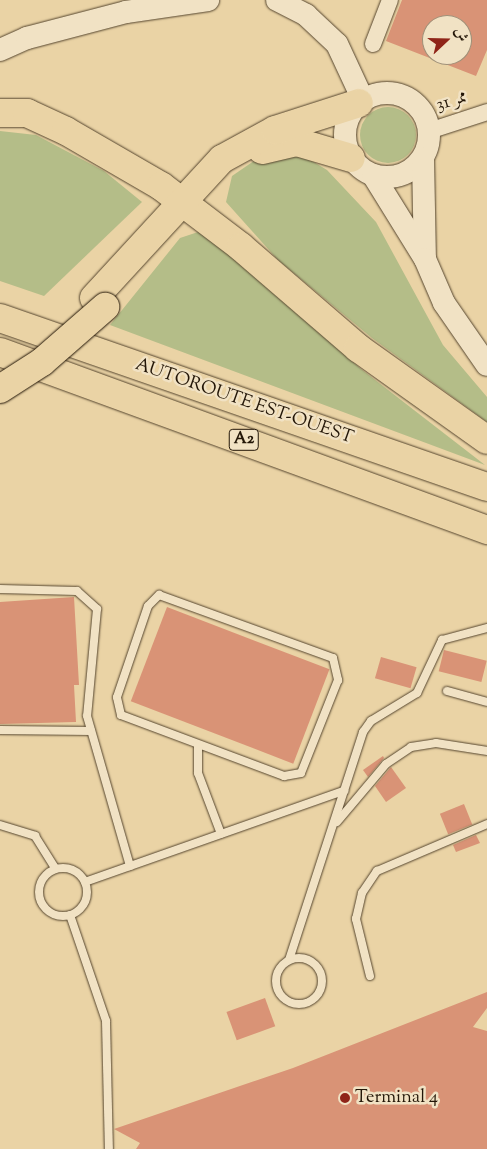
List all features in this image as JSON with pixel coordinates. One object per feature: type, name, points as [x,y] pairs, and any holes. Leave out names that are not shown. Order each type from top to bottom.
[{"type":"highway","points":[[0,389],[42,362],[100,302],[186,204],[215,165],[256,138],[361,102]]},
{"type":"highway","points":[[0,113],[27,114],[66,131],[186,204],[358,348],[487,440]]},
{"type":"highway","points":[[186,204],[228,168],[279,144],[313,144],[351,158]]},
{"type":"highway","points":[[0,372],[100,302]]},
{"type":"highway","name":"AUTOROUTE EST-OUEST","points":[[0,318],[487,487]]},
{"type":"highway","name":"AUTOROUTE EST-OUEST","points":[[0,352],[487,530]]},
{"type":"main road","points":[[0,50],[27,38],[126,12],[208,0]]},
{"type":"main road","points":[[284,1],[337,44],[361,102]]},
{"type":"main road","points":[[425,259],[423,158],[429,131],[419,108],[410,100],[386,93],[361,102],[346,129],[351,158],[374,175],[425,259],[444,303],[487,365]]},
{"type":"main road","points":[[374,175],[401,175],[423,158]]},
{"type":"street","points":[[373,44],[390,0]]},
{"type":"street","name":"ممر 31","points":[[429,131],[487,112]]},
{"type":"lane","points":[[0,589],[68,589],[93,601],[100,619],[87,701],[90,731],[130,866]]},
{"type":"lane","points":[[164,595],[328,654],[336,662],[338,680],[301,773],[284,776],[198,746],[132,723],[118,710],[117,697],[154,597],[164,595]]},
{"type":"lane","points":[[289,960],[306,959],[318,969],[320,992],[308,1003],[292,1004],[279,994],[278,970],[289,960],[366,726],[417,692],[442,640],[487,628]]},
{"type":"lane","points":[[447,691],[487,702]]},
{"type":"lane","points":[[0,730],[90,731]]},
{"type":"lane","points":[[334,826],[386,764],[411,747],[436,743],[487,751]]},
{"type":"lane","points":[[198,746],[198,773],[221,834]]},
{"type":"lane","points":[[85,882],[344,791]]},
{"type":"lane","points":[[370,976],[356,919],[362,893],[377,871],[487,824]]},
{"type":"lane","points":[[0,826],[35,836],[55,868]]},
{"type":"lane","points":[[55,868],[72,869],[85,882],[83,906],[70,915],[46,910],[38,895],[42,879],[55,868]]},
{"type":"lane","points":[[70,915],[106,1021],[109,1149]]},
{"type":"green space","points":[[388,107],[399,109],[408,115],[414,124],[416,135],[414,146],[408,155],[399,161],[388,163],[377,161],[368,155],[362,146],[360,135],[362,124],[368,115],[377,109]]},
{"type":"green space","points":[[0,131],[36,135],[104,171],[142,202],[44,296],[0,281]]},
{"type":"green space","points":[[299,153],[327,170],[376,222],[443,345],[487,397],[487,422],[372,338],[278,260],[226,202],[232,176],[258,158]]},
{"type":"green space","points":[[201,231],[361,369],[485,465],[110,325],[180,238]]},
{"type":"building","points":[[402,0],[487,0],[487,50],[476,76],[448,65],[472,65],[472,15],[422,15],[422,55],[386,41]]},
{"type":"building","points":[[74,597],[79,685],[74,685],[76,722],[0,724],[0,602]]},
{"type":"building","points":[[167,607],[329,669],[293,764],[131,701]]},
{"type":"building","points":[[444,650],[487,661],[481,682],[439,671]]},
{"type":"building","points":[[381,657],[417,667],[411,688],[375,678]]},
{"type":"building","points":[[383,756],[384,758],[368,777],[363,770]]},
{"type":"building","points":[[391,767],[406,788],[386,802],[375,786]]},
{"type":"building","points":[[464,804],[472,824],[448,834],[440,814]]},
{"type":"building","points":[[476,835],[480,843],[456,852],[453,845]]},
{"type":"building","name":"Terminal 4","points":[[487,992],[487,1008],[473,1027],[487,1031],[487,1149],[136,1149],[140,1143],[114,1129],[293,1068]]},
{"type":"building","points":[[265,998],[275,1026],[237,1040],[226,1012]]},
{"type":"place","name":"Terminal 4","points":[[345,1098]]}]
